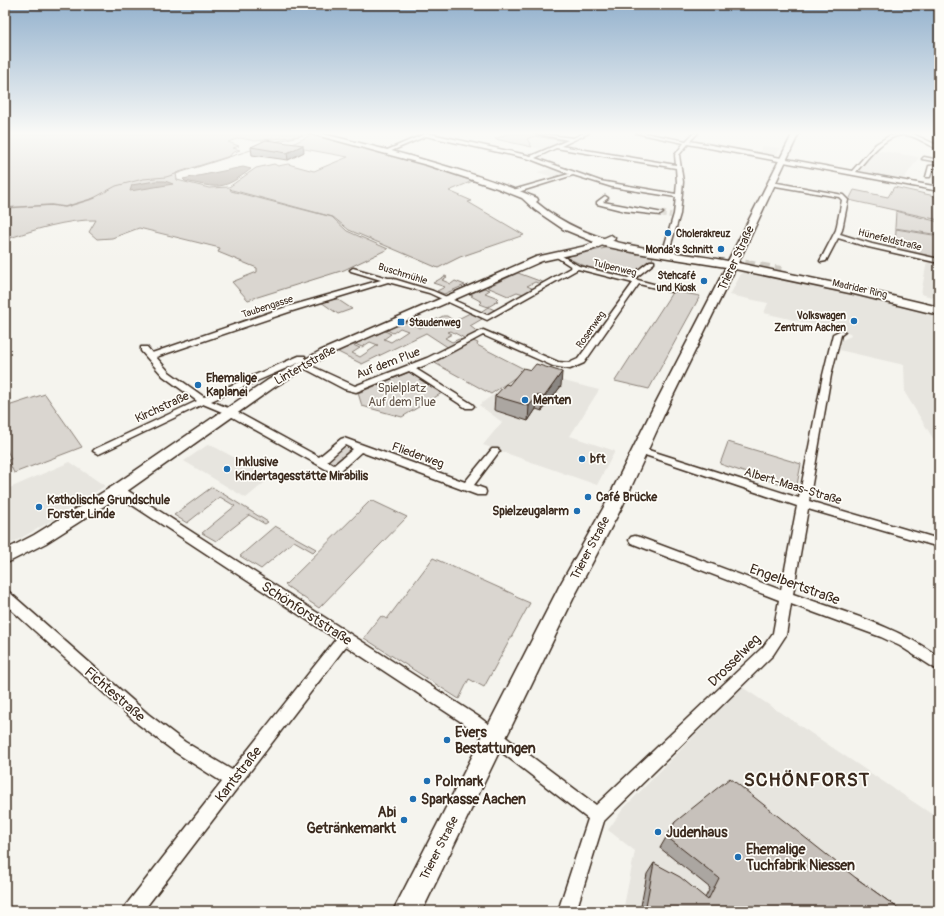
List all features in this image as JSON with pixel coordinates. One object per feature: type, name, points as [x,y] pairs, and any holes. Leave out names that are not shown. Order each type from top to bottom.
[{"type":"main road","points":[[470,176],[515,191],[572,226],[604,239]]},
{"type":"main road","name":"Trierer Straße","points":[[408,911],[567,591],[614,505],[639,450],[716,299],[746,232],[776,176]]},
{"type":"main road","points":[[525,196],[530,202],[587,242],[583,250]]},
{"type":"main road","points":[[525,196],[540,200],[583,228],[604,239]]},
{"type":"main road","points":[[576,233],[665,252],[824,276],[939,303]]},
{"type":"main road","name":"Lintertstraße","points":[[5,558],[40,539],[118,490],[302,362],[539,259],[557,254],[583,250],[604,239]]},
{"type":"main road","points":[[733,262],[840,286],[939,311]]},
{"type":"main road","name":"Madrider Ring","points":[[781,271],[852,285],[939,307]]},
{"type":"street","points":[[515,191],[567,176]]},
{"type":"street","points":[[580,176],[618,186],[678,196]]},
{"type":"street","points":[[665,252],[678,196],[678,176]]},
{"type":"street","points":[[873,176],[939,189]]},
{"type":"street","points":[[772,184],[833,194],[842,196],[845,200],[839,230],[828,248],[823,261]]},
{"type":"street","points":[[605,198],[599,203],[625,209],[660,214]]},
{"type":"street","name":"Hünefeldstraße","points":[[836,235],[870,246],[939,261]]},
{"type":"street","name":"Tulpenweg","points":[[557,254],[577,267],[672,290]]},
{"type":"street","name":"Rosenweg","points":[[483,332],[556,364],[570,366],[581,362],[633,281],[652,262]]},
{"type":"street","points":[[483,332],[487,318],[577,267]]},
{"type":"street","name":"Buschmühle","points":[[353,270],[391,279],[447,298]]},
{"type":"street","name":"Taubengasse","points":[[151,356],[286,310],[391,279]]},
{"type":"street","points":[[447,298],[487,318]]},
{"type":"street","name":"Auf dem Plue","points":[[302,362],[353,389],[362,387],[409,368],[483,332]]},
{"type":"street","name":"Drosselweg","points":[[597,816],[768,651],[779,635],[805,504],[827,375],[837,334],[841,332]]},
{"type":"street","points":[[144,349],[166,374],[203,401],[230,412],[335,470],[360,448]]},
{"type":"street","name":"Kirchstraße","points":[[98,451],[203,401],[302,362]]},
{"type":"street","points":[[409,368],[469,406]]},
{"type":"street","name":"Fliederweg","points":[[319,462],[344,441],[481,492]]},
{"type":"street","name":"Albert-Maas-Straße","points":[[639,450],[805,504],[939,543]]},
{"type":"street","points":[[467,487],[495,451]]},
{"type":"street","name":"Schönforststraße","points":[[118,490],[495,736]]},
{"type":"street","name":"Engelbertstraße","points":[[635,540],[786,598],[891,634],[911,644],[939,665]]},
{"type":"street","name":"Fichtestraße","points":[[5,596],[143,719],[180,748],[233,780]]},
{"type":"street","name":"Kantstraße","points":[[132,911],[345,638]]},
{"type":"street","points":[[495,736],[597,816],[567,911]]},
{"type":"shaded area","points":[[199,176],[241,176],[220,186],[206,185],[185,181],[183,179]]},
{"type":"shaded area","points":[[549,176],[564,176],[556,178]]},
{"type":"shaded area","points":[[882,176],[906,176],[903,180]]},
{"type":"shaded area","points":[[155,181],[165,181],[173,184],[130,191],[132,185]]},
{"type":"shaded area","points":[[927,261],[939,263],[939,299],[921,294]]},
{"type":"shaded area","name":"Volkswagen Zentrum Aachen","points":[[743,270],[908,306],[939,315],[939,448],[905,393],[904,365],[839,350],[840,341],[851,336],[850,333],[764,313],[768,303],[730,295]]},
{"type":"shaded area","points":[[522,374],[536,374],[599,390],[570,436],[615,451],[597,485],[483,445],[502,422],[479,405]]},
{"type":"shaded area","name":"Inklusive Kindertagesstätte Mirabilis","points":[[209,444],[271,477],[246,498],[184,461]]},
{"type":"shaded area","name":"Katholische Grundschule Forster Linde","points":[[70,462],[105,486],[46,524],[5,547],[5,490]]},
{"type":"shaded area","points":[[742,687],[939,819],[939,911],[623,911],[635,851],[608,830],[623,809]]},
{"type":"green space","points":[[5,176],[176,176],[177,180],[209,188],[229,187],[245,176],[462,176],[475,180],[449,191],[472,201],[468,202],[524,235],[460,257],[438,268],[349,230],[333,217],[232,190],[230,188],[231,191],[332,217],[347,231],[388,249],[344,270],[248,300],[232,282],[257,272],[257,268],[218,252],[220,248],[139,228],[112,238],[97,239],[89,232],[96,220],[85,220],[50,226],[5,240]]},
{"type":"green space","points":[[894,187],[939,197],[939,220],[849,200],[854,190],[888,197]]},
{"type":"green space","points":[[896,211],[939,222],[939,235],[895,228]]},
{"type":"green space","points":[[896,229],[939,236],[939,259],[895,250]]},
{"type":"green space","points":[[610,247],[652,255],[653,257],[652,260],[630,277],[626,277],[594,270],[565,257]]},
{"type":"green space","points":[[518,273],[545,283],[543,285],[535,282],[527,286],[536,290],[527,295],[517,292],[508,296],[487,287]]},
{"type":"green space","points":[[445,276],[447,277],[442,280],[451,284],[455,281],[465,285],[444,294],[437,291],[445,287],[433,283]]},
{"type":"green space","points":[[484,288],[490,290],[485,293],[498,298],[496,300],[498,301],[494,302],[495,303],[488,307],[480,304],[482,302],[470,294]]},
{"type":"green space","points":[[673,291],[700,296],[649,389],[615,381]]},
{"type":"green space","points":[[335,298],[352,309],[338,314],[321,302]]},
{"type":"green space","points":[[488,307],[497,311],[488,316],[479,313]]},
{"type":"green space","points":[[470,313],[482,319],[470,326],[479,333],[466,339],[451,331],[448,332],[452,334],[445,338],[452,342],[459,339],[463,341],[449,348],[426,333],[362,364],[338,352],[353,345],[360,348],[352,353],[360,357],[378,345],[370,342],[362,347],[355,344],[385,331],[391,334],[384,339],[391,342],[408,331],[400,328],[393,333],[387,330],[416,317],[421,320],[414,324],[420,328],[443,316],[447,316],[454,321]]},
{"type":"green space","points":[[473,341],[478,343],[477,345],[526,370],[491,394],[431,361]]},
{"type":"green space","name":"Spielplatz Auf dem Plue","points":[[409,372],[442,393],[402,417],[362,406],[358,393]]},
{"type":"green space","points":[[45,394],[82,447],[14,473],[8,460],[11,459],[5,446],[5,407]]},
{"type":"green space","points":[[728,442],[801,464],[796,490],[720,464]]},
{"type":"green space","points":[[348,446],[353,450],[335,465],[328,464],[326,460],[341,447]]},
{"type":"green space","points":[[212,487],[268,522],[265,524],[249,515],[216,541],[202,533],[235,506],[220,497],[187,523],[174,515]]},
{"type":"green space","points":[[371,500],[407,517],[319,608],[285,585]]},
{"type":"green space","points":[[275,526],[316,549],[313,552],[294,541],[261,569],[240,556]]},
{"type":"green space","points":[[433,558],[530,603],[484,687],[469,679],[459,699],[364,638],[381,616],[387,619]]},
{"type":"building","points":[[536,364],[562,372],[544,397],[538,395],[529,406],[495,396],[506,384],[509,385],[523,368],[531,370]]},
{"type":"building","name":"Ehemalige Tuchfabrik Niessen","points":[[730,778],[856,878],[902,911],[645,911],[654,863],[680,877],[708,900],[719,878],[667,837],[675,822]]},
{"type":"waterway","points":[[92,199],[116,186],[143,179],[170,176]]},
{"type":"waterway","points":[[5,208],[51,205],[65,207],[92,199]]},
{"type":"tunnel","points":[[660,213],[671,215]]},
{"type":"tunnel","points":[[730,262],[781,271]]},
{"type":"place","name":"Cholerakreuz","points":[[668,233]]},
{"type":"place","name":"Monda's Schnitt","points":[[721,249]]},
{"type":"place","name":"Stehcafé und Kiosk","points":[[704,281]]},
{"type":"place","name":"Volkswagen Zentrum Aachen","points":[[854,321]]},
{"type":"place","name":"Staudenweg","points":[[401,322]]},
{"type":"place","name":"Ehemalige Kaplanei","points":[[198,385]]},
{"type":"place","name":"Menten","points":[[525,400]]},
{"type":"place","name":"bft","points":[[582,459]]},
{"type":"place","name":"Inklusive Kindertagesstätte Mirabilis","points":[[227,469]]},
{"type":"place","name":"Café Brücke","points":[[588,497]]},
{"type":"place","name":"Katholische Grundschule Forster Linde","points":[[39,507]]},
{"type":"place","name":"Spielzeugalarm","points":[[577,511]]},
{"type":"place","name":"Evers Bestattungen","points":[[447,740]]},
{"type":"place","name":"Polmark","points":[[427,781]]},
{"type":"place","name":"Sparkasse Aachen","points":[[413,799]]},
{"type":"place","name":"Abi Getränkemarkt","points":[[404,820]]},
{"type":"place","name":"Judenhaus","points":[[658,832]]},
{"type":"place","name":"Ehemalige Tuchfabrik Niessen","points":[[738,857]]},
{"type":"district","name":"SCHÖNFORST","points":[[807,779]]}]
